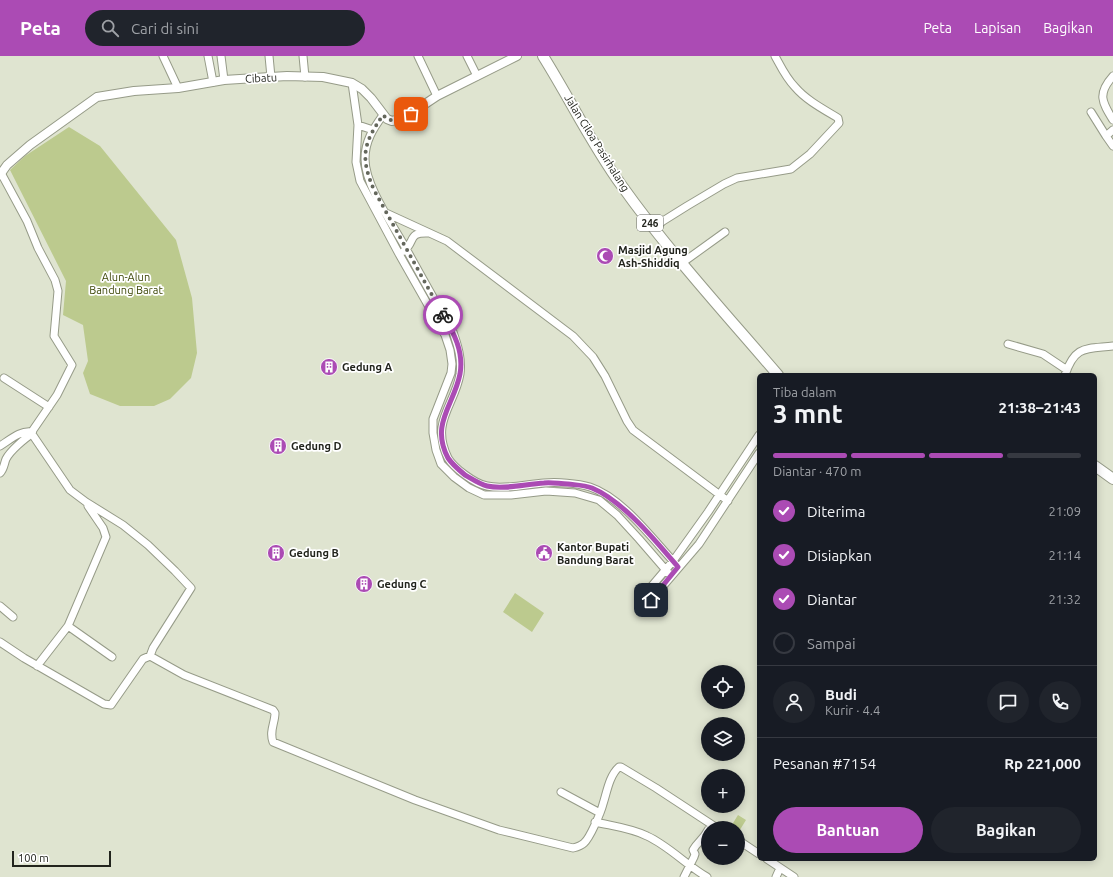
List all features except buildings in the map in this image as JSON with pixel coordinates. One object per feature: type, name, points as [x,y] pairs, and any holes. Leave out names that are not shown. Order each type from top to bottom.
[{"type":"main road","name":"Jalan Ciloa Pasirhalang","points":[[543,56],[609,168],[654,229],[776,373]]},
{"type":"main road","points":[[1097,467],[1113,479]]},
{"type":"street","points":[[162,56],[178,88]]},
{"type":"street","points":[[208,56],[213,82]]},
{"type":"street","points":[[221,56],[224,80]]},
{"type":"street","points":[[270,56],[271,77]]},
{"type":"street","points":[[303,56],[305,77]]},
{"type":"street","points":[[418,56],[437,96]]},
{"type":"street","points":[[467,56],[476,76]]},
{"type":"street","points":[[517,56],[437,96],[404,118],[392,121],[383,115],[373,130],[366,147],[365,160],[369,178],[386,213],[454,332],[459,347],[461,364],[460,374],[443,421],[442,433],[444,447],[449,459],[459,470],[473,480],[486,486],[510,486],[546,482],[590,487],[605,494],[626,510],[678,567]]},
{"type":"street","points":[[654,229],[663,221],[687,206],[737,178],[791,169],[810,154],[839,123],[838,118],[826,112],[795,88],[775,56]]},
{"type":"street","points":[[1113,76],[1106,84],[1102,96],[1113,120]]},
{"type":"street","name":"Cibatu","points":[[1,174],[7,165],[30,145],[97,97],[134,91],[178,88],[224,80],[271,77],[323,77],[352,83],[362,89],[371,98],[383,115]]},
{"type":"street","points":[[352,83],[358,125],[356,162],[360,181],[366,195],[445,335],[450,350],[452,364],[451,373],[434,419],[432,433],[441,464],[454,477],[469,488],[484,495],[511,495],[546,491],[575,493],[599,500],[621,520],[671,576]]},
{"type":"street","points":[[1091,112],[1113,146]]},
{"type":"street","points":[[358,125],[373,130]]},
{"type":"street","points":[[1106,136],[1113,130]]},
{"type":"street","points":[[356,162],[365,160]]},
{"type":"street","points":[[0,473],[4,468],[6,458],[32,433],[57,395],[72,366],[54,336],[58,291],[55,280],[38,248],[27,220],[1,174]]},
{"type":"street","points":[[386,213],[448,241],[573,336],[593,357],[605,376],[627,421],[634,430],[728,501]]},
{"type":"street","points":[[682,263],[725,232]]},
{"type":"street","points":[[399,254],[406,249],[413,237],[419,233],[433,234]]},
{"type":"street","points":[[1008,344],[1043,354],[1066,372],[1073,357],[1078,352],[1087,349],[1113,346]]},
{"type":"street","points":[[4,378],[49,406]]},
{"type":"street","points":[[0,446],[20,433],[26,431],[32,433],[70,490],[123,525],[143,541],[191,588],[153,648],[150,656],[143,659],[111,705],[104,704],[37,666],[0,642]]},
{"type":"street","points":[[757,438],[673,561],[645,594],[651,600],[699,544],[757,456]]},
{"type":"street","points":[[37,666],[68,626],[106,535],[96,516],[86,502]]},
{"type":"street","points":[[0,606],[13,617]]},
{"type":"street","points":[[68,626],[112,657]]},
{"type":"street","points":[[150,656],[184,675],[274,710],[276,713],[271,730],[273,742],[415,800],[499,830],[573,848],[578,847],[585,843],[596,822],[603,806],[609,783],[619,767],[656,788],[701,821]]},
{"type":"street","points":[[560,792],[600,813]]},
{"type":"street","points":[[596,822],[635,831],[647,836],[672,851],[706,877]]},
{"type":"street","points":[[684,877],[695,854],[693,850],[697,842],[701,840]]},
{"type":"street","points":[[745,845],[757,853]]},
{"type":"street","points":[[769,861],[794,877]]},
{"type":"street","points":[[776,877],[780,868]]},
{"type":"green space","name":"Alun-Alun Bandung Barat","points":[[69,127],[100,146],[176,240],[192,298],[197,353],[191,378],[170,399],[154,406],[120,406],[90,394],[83,373],[88,361],[83,325],[63,315],[66,281],[10,170],[25,156]]},
{"type":"green space","points":[[515,593],[544,613],[532,632],[503,612]]},
{"type":"green space","points":[[738,815],[746,820],[745,822],[734,821]]},
{"type":"way so far","points":[[411,114],[404,118],[392,121],[383,115],[369,137],[366,147],[365,160],[369,178],[374,190],[443,315]]},
{"type":"place","name":"Masjid Agung Ash-Shiddiq","points":[[605,256]]},
{"type":"place","name":"Gedung A","points":[[329,367]]},
{"type":"place","name":"Gedung D","points":[[278,446]]},
{"type":"place","name":"Gedung B","points":[[276,553]]},
{"type":"place","name":"Kantor Bupati Bandung Barat","points":[[544,553]]},
{"type":"place","name":"Gedung C","points":[[364,584]]},
{"type":"route","points":[[443,315],[454,332],[459,347],[461,364],[458,382],[448,404],[443,421],[442,433],[444,447],[449,459],[459,470],[473,480],[486,486],[510,486],[546,482],[590,487],[605,494],[626,510],[678,567],[651,600]]}]
